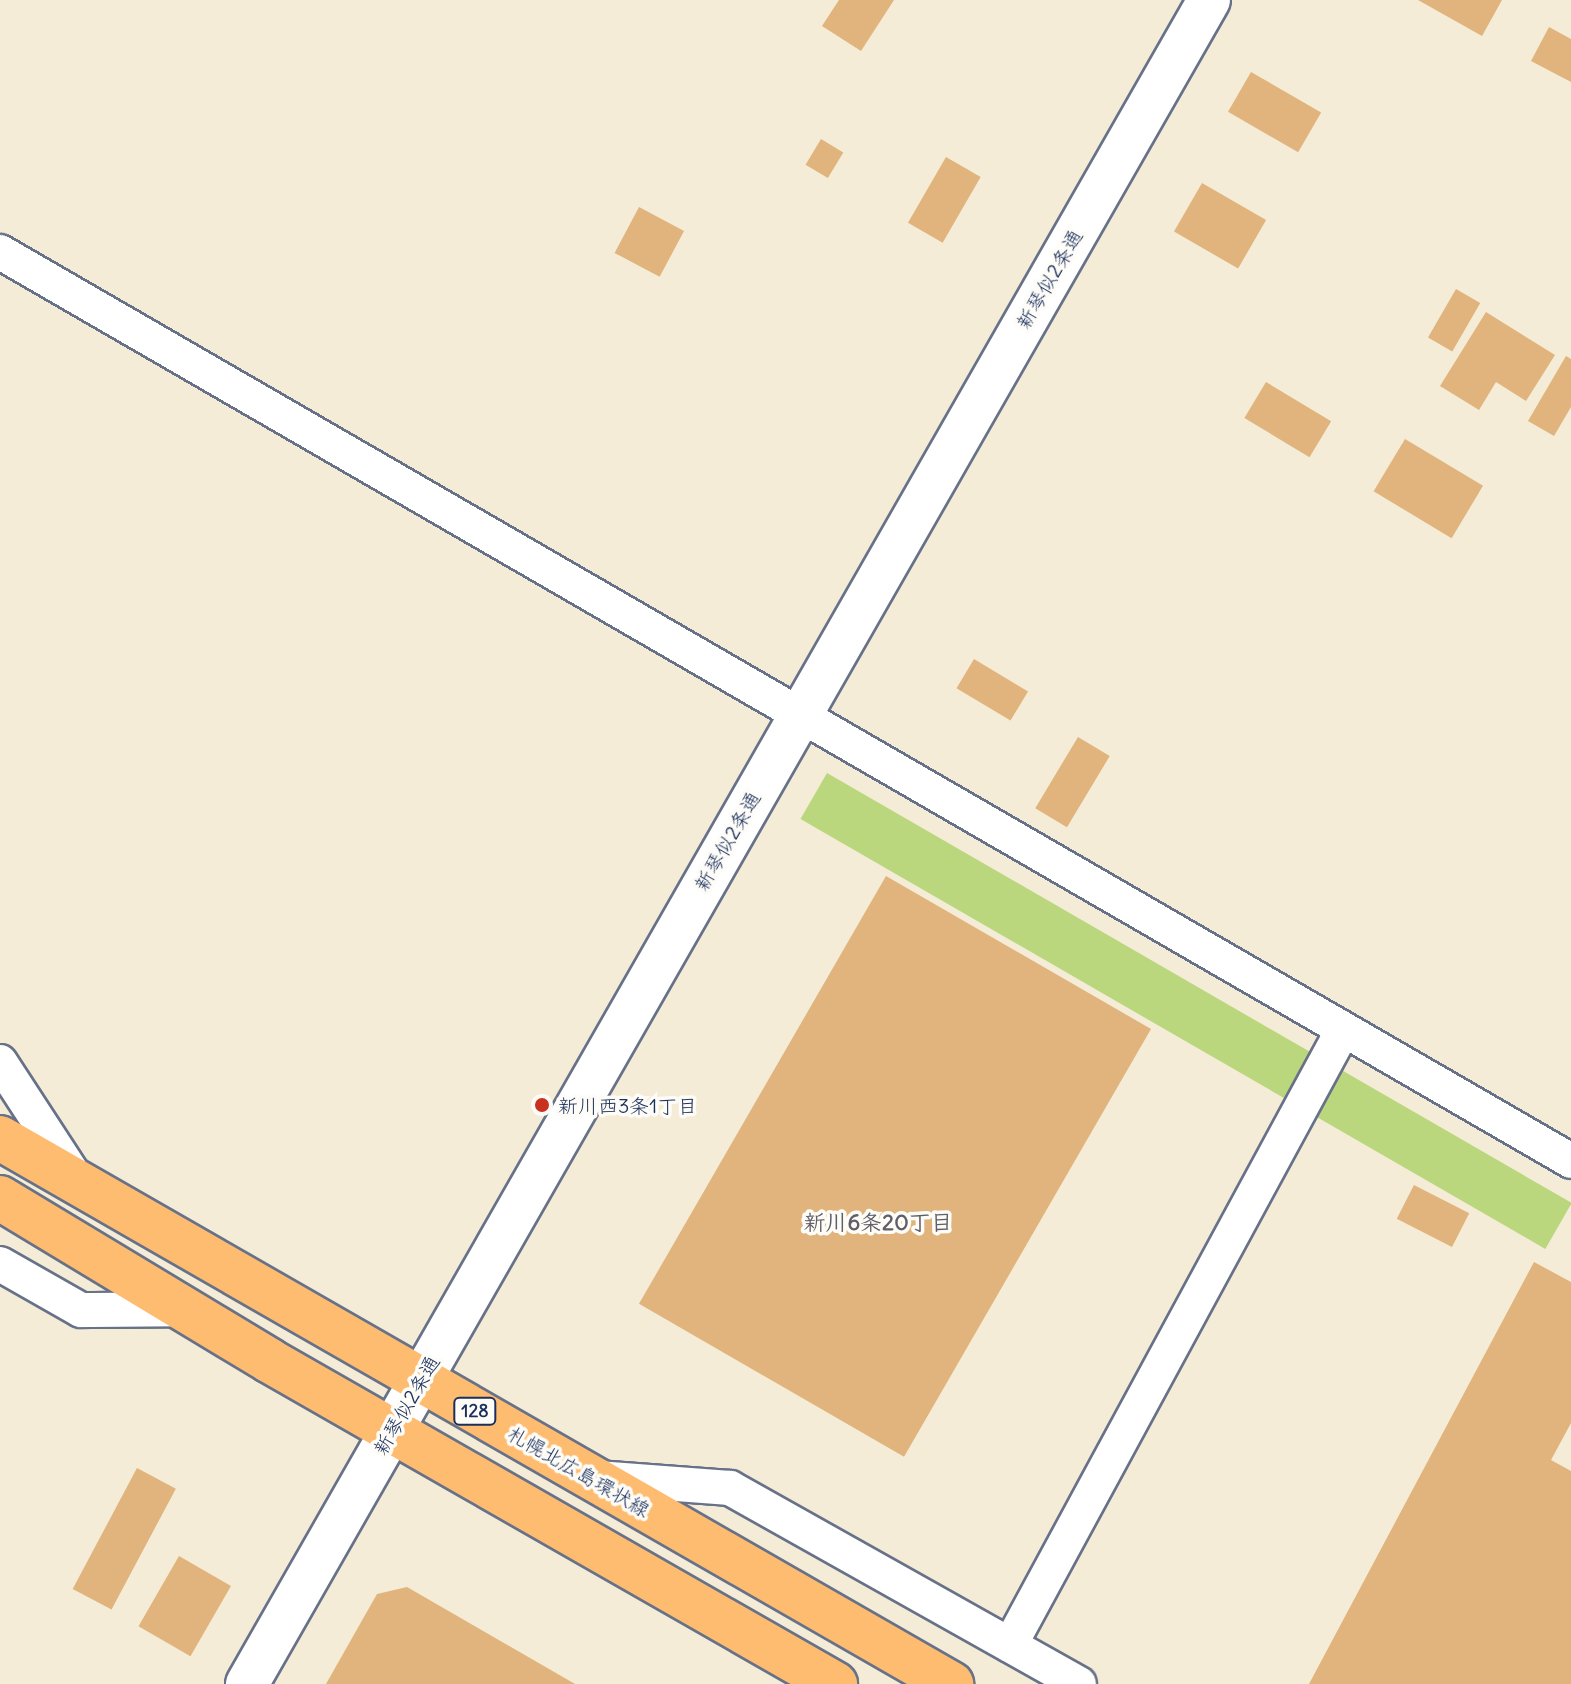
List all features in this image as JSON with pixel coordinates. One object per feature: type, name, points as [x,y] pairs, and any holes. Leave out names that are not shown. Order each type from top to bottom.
[{"type":"main road","name":"札幌北広島環状線","points":[[0,1138],[951,1684]]},
{"type":"main road","points":[[0,1198],[817,1678]]},
{"type":"street","name":"新琴似2条通","points":[[247,1684],[1209,0]]},
{"type":"street","points":[[0,252],[1571,1161]]},
{"type":"street","points":[[1010,1645],[1343,1030]]},
{"type":"street","points":[[0,1062],[79,1183]]},
{"type":"street","points":[[0,1264],[81,1310],[189,1309]]},
{"type":"street","points":[[589,1477],[730,1488],[1079,1684]]},
{"type":"green space","points":[[827,773],[1571,1203],[1545,1249],[800,819]]},
{"type":"building","points":[[839,0],[894,0],[861,51],[822,26]]},
{"type":"building","points":[[1418,0],[1502,0],[1482,36]]},
{"type":"building","points":[[1549,27],[1571,39],[1571,82],[1531,61]]},
{"type":"building","points":[[1251,72],[1321,112],[1298,152],[1228,112]]},
{"type":"building","points":[[821,139],[843,152],[828,178],[806,165]]},
{"type":"building","points":[[946,157],[981,177],[943,243],[908,223]]},
{"type":"building","points":[[1202,183],[1266,220],[1238,268],[1174,231]]},
{"type":"building","points":[[639,207],[684,231],[660,277],[615,253]]},
{"type":"building","points":[[1456,289],[1480,303],[1452,351],[1428,337]]},
{"type":"building","points":[[1486,312],[1555,355],[1526,401],[1496,382],[1479,410],[1440,386]]},
{"type":"building","points":[[1566,356],[1571,359],[1571,407],[1554,436],[1528,421]]},
{"type":"building","points":[[1266,382],[1331,421],[1310,457],[1244,418]]},
{"type":"building","points":[[1405,439],[1483,486],[1452,538],[1374,491]]},
{"type":"building","points":[[974,659],[1028,691],[1010,721],[956,688]]},
{"type":"building","points":[[1078,737],[1110,756],[1067,827],[1035,808]]},
{"type":"building","points":[[886,876],[1151,1029],[904,1457],[639,1304]]},
{"type":"building","points":[[1414,1185],[1469,1213],[1452,1247],[1397,1219]]},
{"type":"building","points":[[1534,1262],[1571,1282],[1571,1423],[1551,1460],[1571,1471],[1571,1684],[1309,1684]]},
{"type":"building","points":[[137,1468],[176,1489],[112,1610],[73,1589]]},
{"type":"building","points":[[179,1556],[231,1586],[190,1656],[138,1626]]},
{"type":"building","points":[[407,1587],[575,1684],[326,1684],[377,1594]]},
{"type":"place","name":"新川西3条1丁目","points":[[542,1105]]},
{"type":"district","name":"新川6条20丁目","points":[[878,1223]]}]
